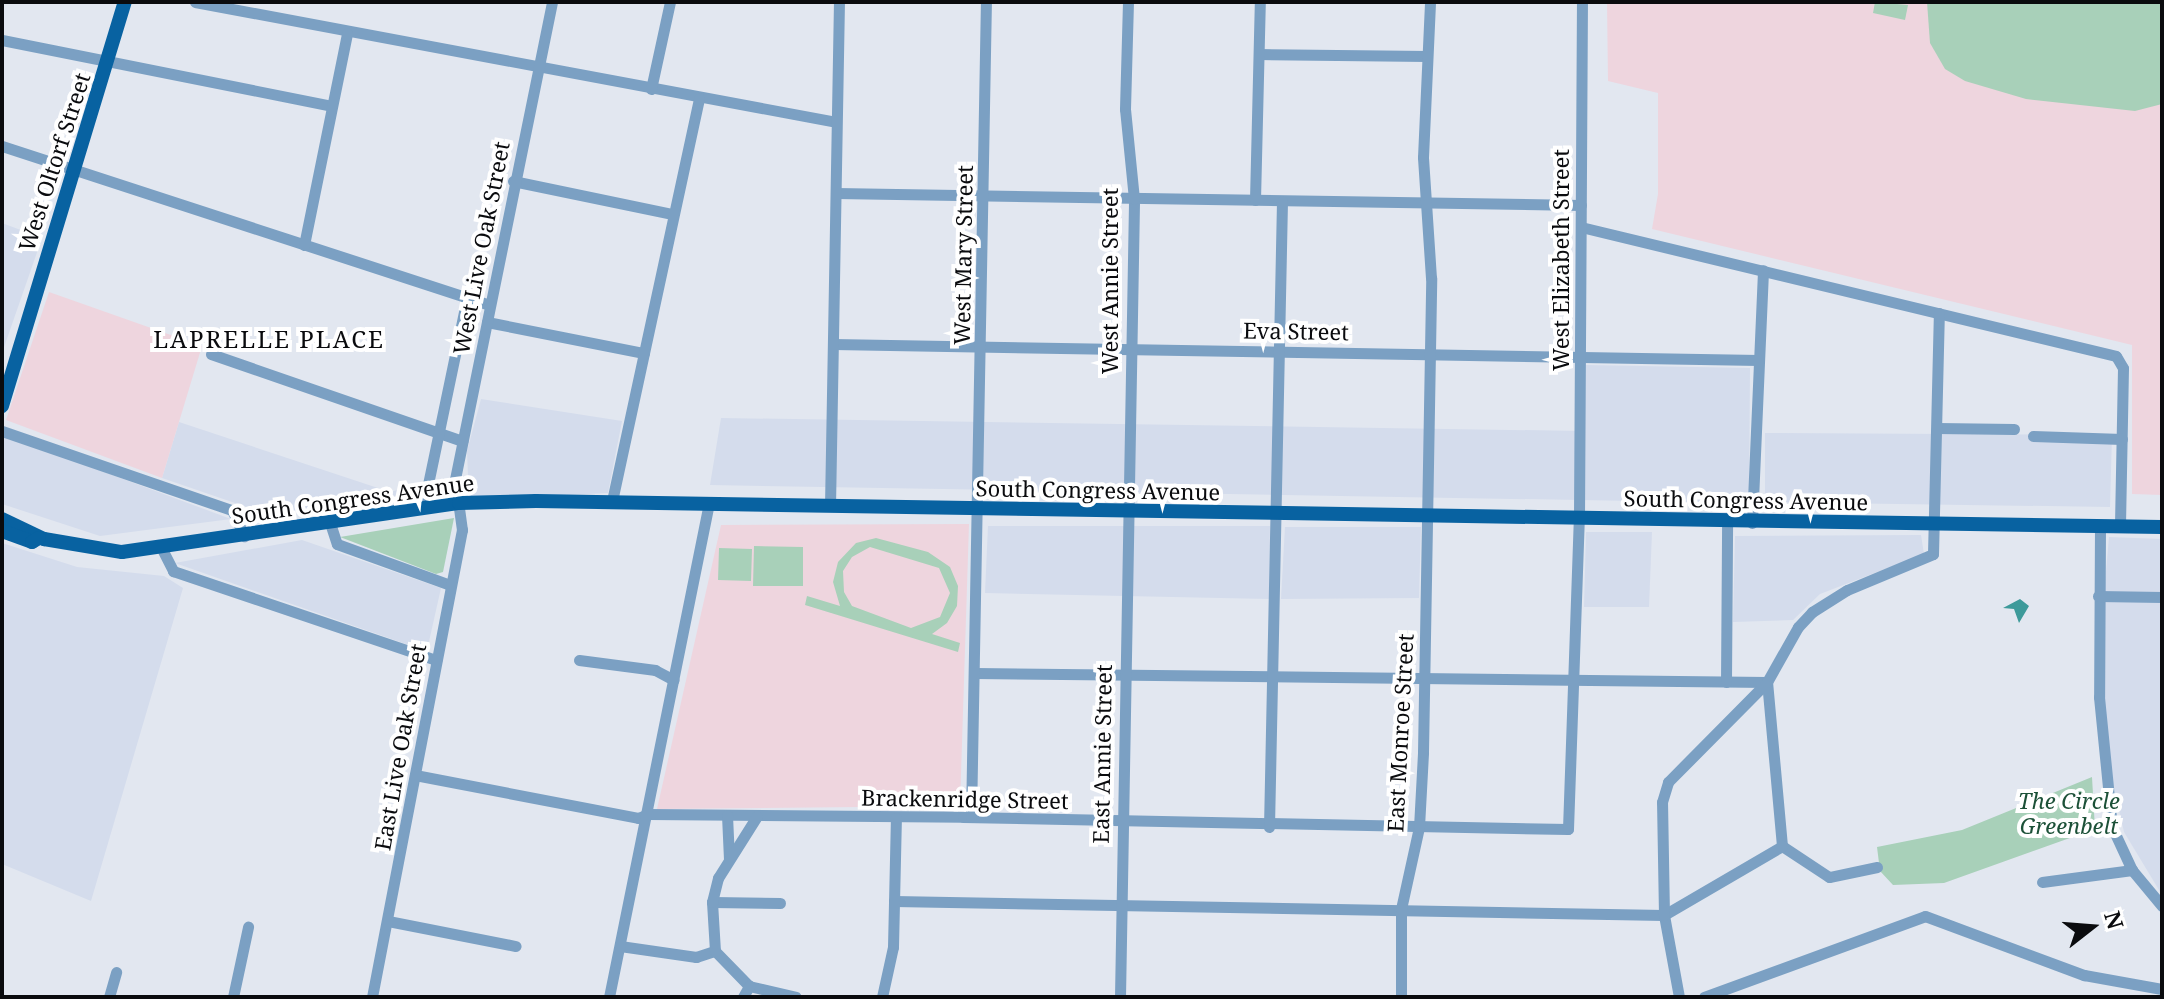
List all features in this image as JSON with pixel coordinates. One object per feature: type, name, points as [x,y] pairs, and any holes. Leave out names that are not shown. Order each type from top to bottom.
[{"type":"main road","name":"West Oltorf Street","points":[[2,406],[22,334],[77,169],[125,2]]},
{"type":"main road","name":"West Oltorf Street","points":[[2,375],[22,334]]},
{"type":"main road","name":"South Congress Avenue","points":[[2,531],[32,542],[39,538],[101,551],[162,549],[459,503],[612,501],[1727,523],[2162,527]]},
{"type":"main road","name":"South Congress Avenue","points":[[2,519],[36,531],[39,538]]},
{"type":"street","points":[[195,2],[347,33],[836,122]]},
{"type":"street","name":"West Live Oak Street","points":[[459,503],[455,479],[462,441],[552,2]]},
{"type":"street","points":[[651,89],[670,2]]},
{"type":"street","points":[[830,506],[839,2]]},
{"type":"street","name":"West Mary Street","points":[[971,817],[986,2]]},
{"type":"street","name":"West Annie Street","points":[[1128,2],[1125,109],[1134,199],[1128,512]]},
{"type":"street","points":[[1255,200],[1260,2]]},
{"type":"street","name":"East Monroe Street","points":[[1401,997],[1401,909],[1419,827],[1425,679],[1431,352],[1429,203],[1423,157],[1430,2]]},
{"type":"street","name":"West Elizabeth Street","points":[[1568,829],[1579,518],[1582,2]]},
{"type":"street","points":[[304,245],[347,33]]},
{"type":"street","points":[[2,40],[331,106]]},
{"type":"street","points":[[1259,54],[1427,56]]},
{"type":"street","points":[[612,501],[699,98]]},
{"type":"street","points":[[2,146],[490,305]]},
{"type":"street","points":[[513,181],[673,214]]},
{"type":"street","points":[[836,193],[1581,205]]},
{"type":"street","points":[[1269,827],[1282,201]]},
{"type":"street","points":[[1581,227],[2111,354],[2123,368],[2120,527]]},
{"type":"street","points":[[1752,523],[1763,270]]},
{"type":"street","points":[[423,508],[467,298]]},
{"type":"street","points":[[1679,997],[1664,915],[1662,802],[1668,782],[1767,682],[1798,627],[1812,612],[1847,590],[1930,558],[1935,525],[1939,313]]},
{"type":"street","points":[[487,322],[644,353]]},
{"type":"street","name":"Eva Street","points":[[833,344],[1581,354],[1759,360]]},
{"type":"street","points":[[211,354],[462,441]]},
{"type":"street","points":[[1937,428],[2014,429]]},
{"type":"street","points":[[2,431],[232,510],[244,536]]},
{"type":"street","points":[[2033,436],[2122,439]]},
{"type":"street","name":"East Live Oak Street","points":[[372,997],[462,530],[459,503]]},
{"type":"street","points":[[609,997],[709,503]]},
{"type":"street","name":"East Annie Street","points":[[1120,997],[1119,822],[1128,512]]},
{"type":"street","points":[[330,523],[337,544],[450,585]]},
{"type":"street","points":[[1726,682],[1727,523]]},
{"type":"street","points":[[2100,527],[2098,596],[2106,788],[2112,827],[2132,870],[2162,906]]},
{"type":"street","points":[[162,549],[173,571],[436,660]]},
{"type":"street","points":[[2098,596],[2162,597]]},
{"type":"street","points":[[579,660],[655,670],[674,680]]},
{"type":"street","points":[[975,673],[1124,672],[1767,682]]},
{"type":"street","points":[[1767,682],[1782,846]]},
{"type":"street","name":"Brackenridge Street","points":[[415,775],[638,818],[648,814],[971,817],[1269,827],[1568,829]]},
{"type":"street","points":[[727,815],[729,859]]},
{"type":"street","points":[[757,816],[729,859],[712,902],[715,951],[746,991],[796,997]]},
{"type":"street","points":[[882,997],[893,947],[896,818]]},
{"type":"street","points":[[1782,846],[1829,877],[1877,867]]},
{"type":"street","points":[[894,901],[1664,915],[1782,846]]},
{"type":"street","points":[[2042,882],[2132,870]]},
{"type":"street","points":[[712,902],[780,903]]},
{"type":"street","points":[[1704,997],[1925,916],[2084,975],[2162,989]]},
{"type":"street","points":[[388,921],[516,946]]},
{"type":"street","points":[[233,997],[248,927]]},
{"type":"street","points":[[620,946],[696,957],[715,951]]},
{"type":"street","points":[[109,997],[116,972]]},
{"type":"shaded area","points":[[1607,2],[2162,2],[2162,495],[2132,494],[2132,345],[1652,229],[1658,194],[1658,93],[1608,81]]},
{"type":"shaded area","points":[[2,223],[42,238],[2,353]]},
{"type":"shaded area","points":[[49,292],[202,346],[162,478],[6,420]]},
{"type":"shaded area","points":[[1586,365],[1750,368],[1749,503],[710,485],[721,418],[1584,431]]},
{"type":"shaded area","points":[[481,399],[622,421],[608,493],[469,500],[467,451]]},
{"type":"shaded area","points":[[179,422],[390,492],[420,484],[417,493],[270,515],[162,478]]},
{"type":"shaded area","points":[[1765,433],[2112,435],[2110,507],[1765,502]]},
{"type":"shaded area","points":[[2,434],[231,519],[100,536],[2,504]]},
{"type":"shaded area","points":[[969,524],[960,806],[657,809],[721,525]]},
{"type":"shaded area","points":[[988,526],[1270,526],[1269,599],[985,593]]},
{"type":"shaded area","points":[[1285,527],[1421,527],[1419,598],[1281,599]]},
{"type":"shaded area","points":[[1586,532],[1652,532],[1649,607],[1584,607]]},
{"type":"shaded area","points":[[1921,535],[1924,554],[1820,594],[1793,620],[1733,622],[1735,536]]},
{"type":"shaded area","points":[[2109,537],[2162,539],[2162,593],[2104,594]]},
{"type":"shaded area","points":[[302,540],[441,588],[428,646],[420,649],[175,563]]},
{"type":"shaded area","points":[[2,543],[77,567],[164,576],[183,588],[91,901],[2,864]]},
{"type":"shaded area","points":[[2104,601],[2162,601],[2162,895],[2124,832],[2111,775],[2103,687]]},
{"type":"green space","points":[[1875,2],[1908,5],[1905,20],[1873,13]]},
{"type":"green space","points":[[1927,2],[2162,2],[2162,104],[2135,111],[2026,99],[1965,81],[1945,69],[1930,43]]},
{"type":"green space","points":[[454,518],[443,572],[436,574],[340,537]]},
{"type":"green space","points":[[876,538],[928,552],[950,567],[958,586],[957,606],[947,623],[932,634],[960,643],[958,652],[805,605],[807,596],[840,606],[833,582],[838,562],[856,543]],"holes":[[[870,547],[939,568],[950,593],[940,617],[911,628],[852,606],[844,592],[843,571],[852,557]]]},
{"type":"green space","points":[[754,546],[803,547],[803,586],[753,586]]},
{"type":"green space","points":[[719,548],[752,549],[751,581],[718,580]]},
{"type":"green space","name":"The Circle Greenbelt","points":[[2092,777],[2095,829],[1944,883],[1893,885],[1880,871],[1877,847],[1962,830]]},
{"type":"water","points":[[2020,599],[2029,606],[2019,623],[2014,609],[2003,608]]},
{"type":"district","name":"LAPRELLE PLACE","points":[[269,339]]}]
